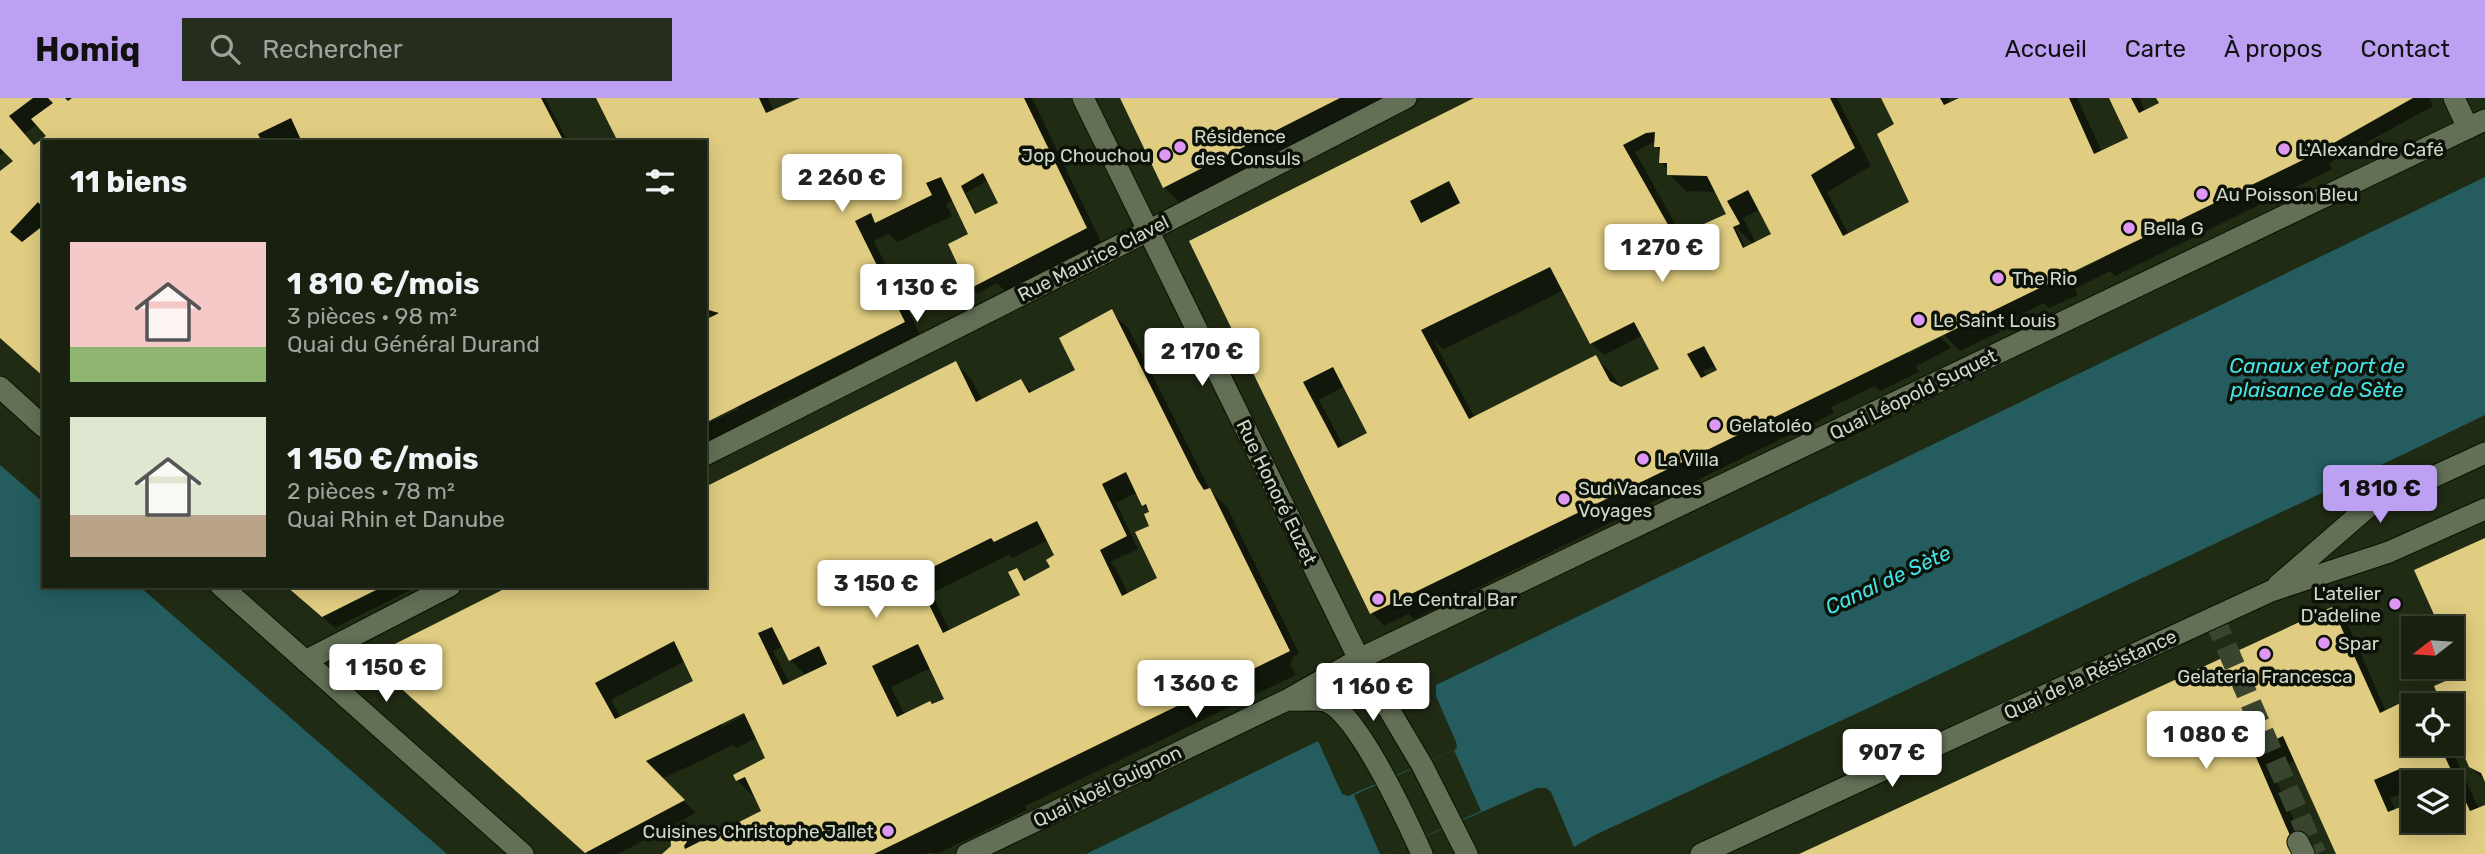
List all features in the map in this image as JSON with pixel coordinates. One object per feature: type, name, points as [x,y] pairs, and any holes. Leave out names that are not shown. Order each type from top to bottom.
[{"type":"street","name":"Rue Honoré Euzet","points":[[1083,98],[1359,659],[1422,765],[1467,854]]},
{"type":"street","name":"Rue Maurice Clavel","points":[[707,454],[1406,98]]},
{"type":"street","points":[[2454,98],[2476,124]]},
{"type":"street","name":"Quai Léopold Suquet","points":[[1359,659],[2476,124]]},
{"type":"street","points":[[0,387],[42,424]]},
{"type":"street","points":[[2271,591],[2368,507],[2485,453]]},
{"type":"street","name":"Quai de la Résistance","points":[[1702,854],[2271,591],[2389,552],[2485,509]]},
{"type":"street","points":[[223,588],[523,854]]},
{"type":"street","points":[[305,661],[446,588]]},
{"type":"street","name":"Quai Noël Guignon","points":[[967,854],[1287,700],[1359,659]]},
{"type":"street","points":[[1287,700],[1326,701],[1346,715],[1387,781],[1419,847]]},
{"type":"water","name":"Canaux et port de plaisance de Sète","points":[[2485,177],[2485,415],[1574,847],[1551,792],[1546,788],[1537,788],[1385,854],[1086,854],[1318,741],[1342,794],[1348,796],[1454,750],[1457,748],[1456,742],[1436,696],[1436,685]]},
{"type":"water","points":[[0,465],[42,501],[42,588],[141,588],[447,854],[0,854]]},
{"type":"pier","points":[[1454,750],[1481,811],[1380,854],[1354,795]]},
{"type":"building","points":[[0,98],[33,98],[9,116],[34,145],[46,136],[31,119],[53,103],[48,98],[65,98],[68,101],[72,98],[541,98],[563,140],[301,140],[291,118],[258,134],[261,140],[42,140],[42,207],[38,202],[10,232],[22,242],[42,227],[42,375],[0,338],[0,171],[13,161],[0,148]]},
{"type":"building","points":[[596,98],[759,98],[766,113],[800,98],[1024,98],[1087,228],[969,289],[948,244],[968,234],[941,177],[926,183],[932,195],[875,223],[871,213],[855,221],[905,322],[707,422],[707,319],[719,313],[707,310],[707,140],[617,140]],"holes":[[[983,173],[998,203],[975,214],[961,186]]]},
{"type":"building","name":"Résidence des Consuls","points":[[1120,98],[1340,98],[1163,188]]},
{"type":"building","points":[[1474,98],[1830,98],[1855,148],[1811,175],[1843,236],[1909,202],[1877,134],[1894,124],[1881,98],[1940,98],[1944,105],[1959,98],[2069,98],[2094,154],[2128,138],[2109,98],[2131,98],[2139,113],[2159,103],[2156,98],[2413,98],[2309,157],[1370,614],[1189,241]],"holes":[[[1655,132],[1654,147],[1660,147],[1659,163],[1667,163],[1667,175],[1707,176],[1726,214],[1675,237],[1623,145],[1646,133]],[[1449,181],[1460,203],[1421,223],[1410,201]],[[1748,190],[1771,234],[1743,248],[1733,227],[1740,224],[1727,201]],[[1550,267],[1590,344],[1634,322],[1659,369],[1621,387],[1610,381],[1596,355],[1469,419],[1421,330]],[[1704,346],[1717,370],[1701,378],[1687,354]],[[1333,367],[1367,433],[1338,448],[1303,382]]]},
{"type":"building","points":[[1112,309],[1197,479],[1204,490],[1210,488],[1290,651],[874,854],[662,854],[671,846],[670,831],[674,829],[684,825],[690,837],[685,849],[761,811],[745,777],[736,781],[733,775],[765,758],[744,713],[646,761],[685,800],[585,853],[367,658],[506,588],[707,588],[707,486],[956,361],[976,402],[1021,379],[1029,393],[1075,370],[1059,338]],"holes":[[[1126,472],[1142,506],[1146,504],[1149,512],[1144,514],[1149,526],[1135,532],[1157,578],[1122,596],[1100,550],[1127,536],[1102,484]],[[1037,521],[1054,555],[1046,560],[1050,567],[1024,581],[1017,568],[1008,572],[1020,595],[943,633],[915,576],[991,538],[994,542]],[[772,627],[789,661],[819,646],[827,664],[783,685],[758,633]],[[674,641],[693,681],[615,719],[595,683]],[[918,644],[944,699],[932,704],[930,701],[897,717],[872,666]]]},
{"type":"building","points":[[2485,538],[2485,782],[2481,773],[2469,767],[2464,755],[2464,693],[2437,693],[2434,686],[2450,679],[2464,679],[2464,616],[2435,616],[2414,570]]},
{"type":"building","points":[[288,588],[380,588],[322,617]]},
{"type":"building","points":[[2332,607],[2380,713],[2401,703],[2401,756],[2445,756],[2451,770],[2402,768],[2374,780],[2388,812],[2401,807],[2401,833],[2464,833],[2464,798],[2470,811],[2485,805],[2485,854],[2336,854],[2283,736],[2253,750],[2298,854],[1799,854]]},
{"type":"tunnel","points":[[2214,618],[2316,854]]},
{"type":"place","name":"Résidence des Consuls","points":[[1180,147]]},
{"type":"place","name":"L'Alexandre Café","points":[[2284,149]]},
{"type":"place","name":"Jop Chouchou","points":[[1165,155]]},
{"type":"place","name":"Au Poisson Bleu","points":[[2202,194]]},
{"type":"place","name":"Bella G","points":[[2129,228]]},
{"type":"place","name":"The Rio","points":[[1998,278]]},
{"type":"place","name":"Le Saint Louis","points":[[1919,320]]},
{"type":"place","name":"Gelatoléo","points":[[1715,425]]},
{"type":"place","name":"La Villa","points":[[1643,459]]},
{"type":"place","name":"Sud Vacances Voyages","points":[[1564,499]]},
{"type":"place","name":"Le Central Bar","points":[[1378,599]]},
{"type":"place","name":"L'atelier D'adeline","points":[[2395,604]]},
{"type":"place","name":"Spar","points":[[2324,643]]},
{"type":"place","name":"Gelateria Francesca","points":[[2265,654]]},
{"type":"place","name":"Cuisines Christophe Jallet","points":[[888,831]]},
{"type":"water label","name":"Canal de Sète","points":[[1888,580]]}]
